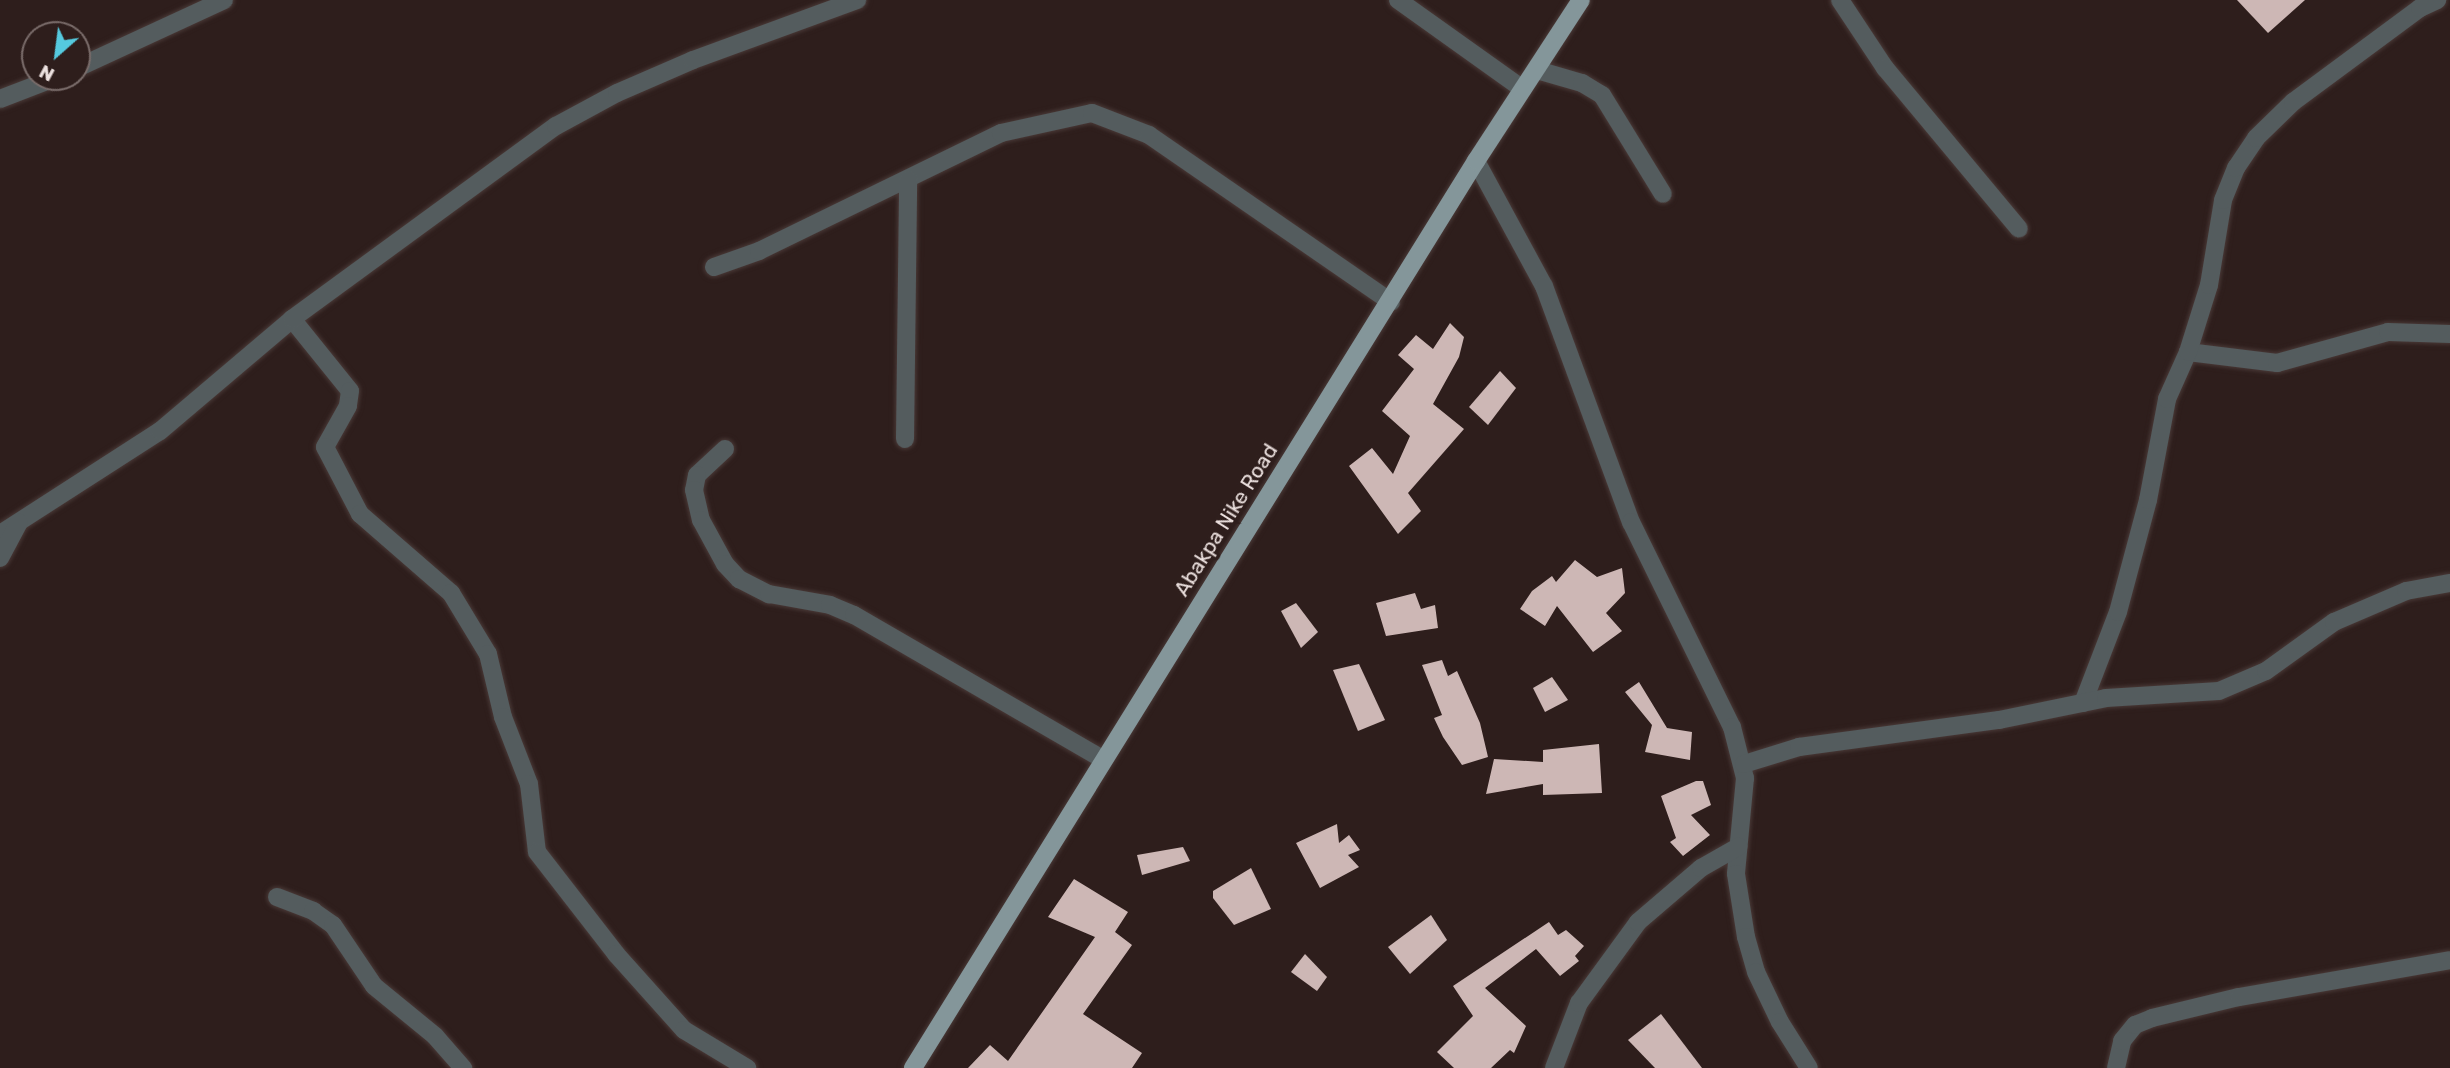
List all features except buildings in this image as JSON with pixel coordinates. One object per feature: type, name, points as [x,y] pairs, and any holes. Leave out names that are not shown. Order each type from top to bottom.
[{"type":"main road","name":"Abakpa Nike Road","points":[[912,1068],[1102,759],[1391,302],[1476,162],[1581,0]]},
{"type":"street","points":[[91,62],[224,0]]},
{"type":"street","points":[[0,534],[160,431],[292,319],[556,126],[617,93],[693,60],[857,0]]},
{"type":"street","points":[[1398,0],[1523,89]]},
{"type":"street","points":[[1840,0],[1885,68],[2020,229]]},
{"type":"street","points":[[2083,703],[2118,612],[2148,500],[2167,398],[2188,352],[2209,285],[2223,200],[2236,168],[2256,138],[2293,102],[2420,8],[2437,0]]},
{"type":"street","points":[[1537,70],[1582,83],[1602,95],[1663,194]]},
{"type":"street","points":[[0,99],[21,91]]},
{"type":"street","points":[[714,267],[759,251],[1001,134],[1092,113],[1149,135],[1391,302]]},
{"type":"street","points":[[1476,162],[1544,286],[1631,522],[1724,708],[1744,764],[1736,874],[1756,972],[1809,1068]]},
{"type":"street","points":[[905,439],[908,180]]},
{"type":"street","points":[[292,319],[350,391],[348,406],[325,447],[360,514],[451,593],[488,654],[503,717],[529,784],[537,852],[616,954],[684,1030],[747,1068]]},
{"type":"street","points":[[2188,352],[2277,363],[2388,332],[2450,334]]},
{"type":"street","points":[[724,449],[698,475],[694,490],[701,520],[725,564],[739,579],[769,594],[831,605],[854,615],[1102,759]]},
{"type":"street","points":[[0,558],[19,523]]},
{"type":"street","points":[[1744,764],[1799,747],[1999,720],[2083,703],[2193,695],[2242,684],[2334,622],[2406,591],[2450,583]]},
{"type":"street","points":[[1554,1068],[1579,1003],[1638,922],[1701,868],[1738,847]]},
{"type":"street","points":[[277,897],[313,911],[333,925],[374,986],[435,1036],[463,1068]]},
{"type":"street","points":[[2118,1066],[2122,1041],[2135,1025],[2152,1018],[2239,997],[2450,960]]}]
